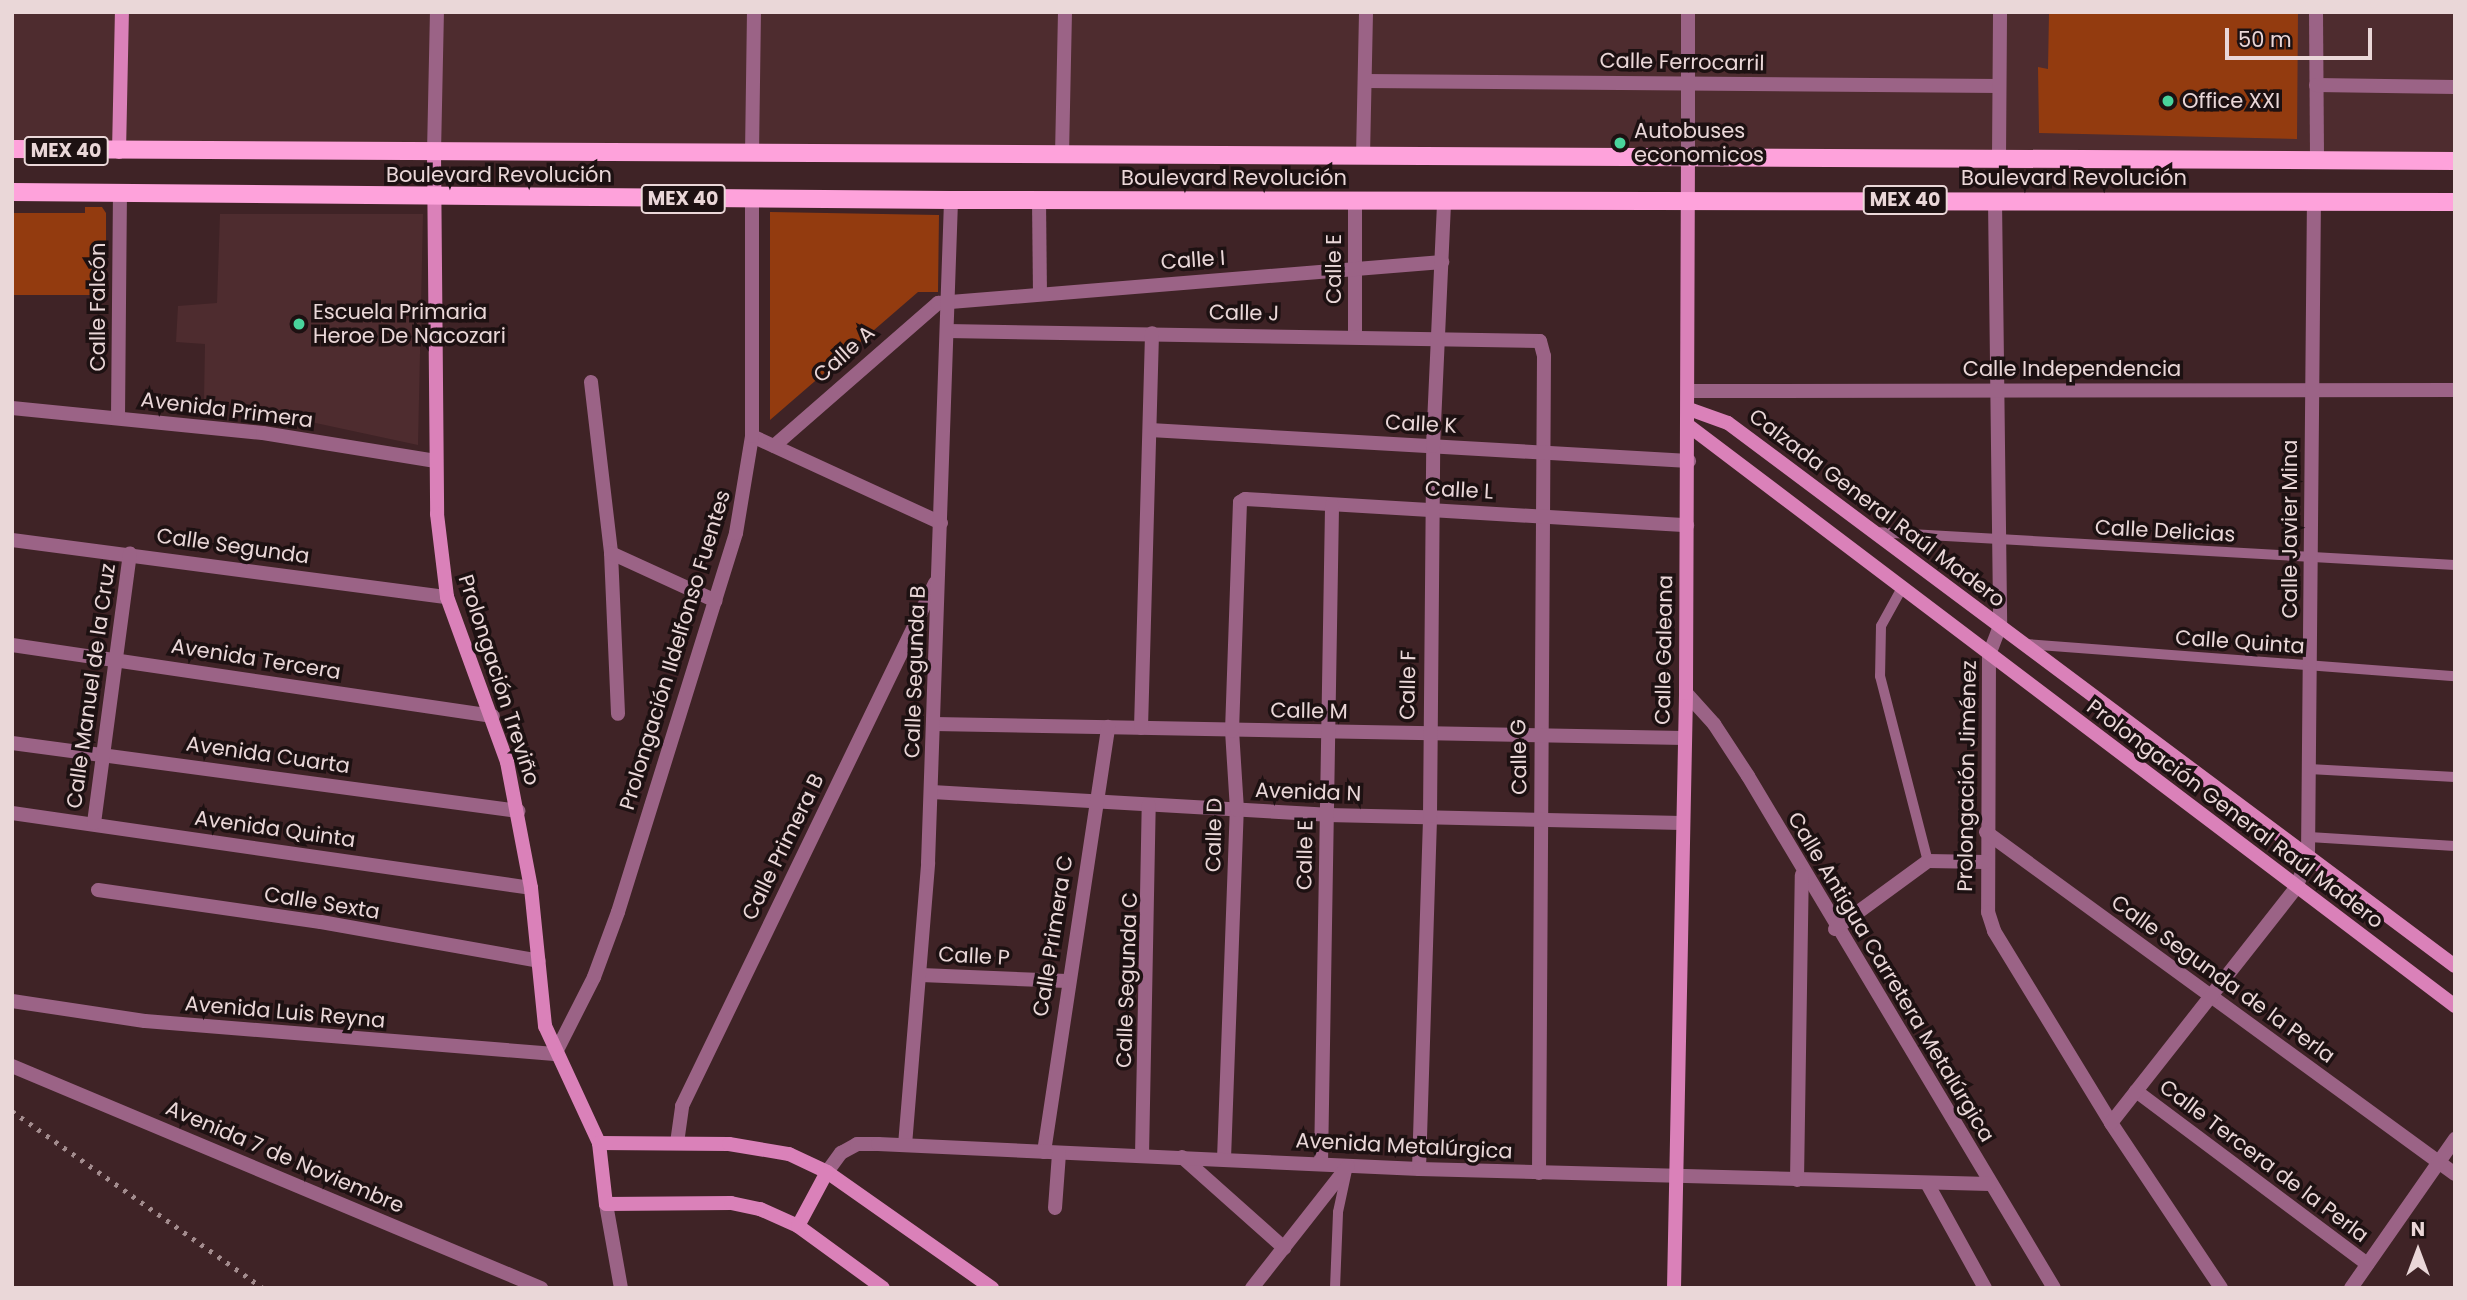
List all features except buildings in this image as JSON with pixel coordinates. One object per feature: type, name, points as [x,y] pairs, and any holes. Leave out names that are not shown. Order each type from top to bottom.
[{"type":"main road","name":"MEX 40","points":[[12,149],[119,152],[2455,161]]},
{"type":"main road","name":"Boulevard Revolución","points":[[12,192],[120,196],[951,200],[1444,202],[1688,198],[2455,202]]},
{"type":"street","points":[[119,152],[122,12]]},
{"type":"street","points":[[434,153],[437,12]]},
{"type":"street","points":[[752,154],[754,12]]},
{"type":"street","points":[[1062,155],[1065,12]]},
{"type":"street","points":[[1363,156],[1366,12]]},
{"type":"street","name":"Calle Galeana","points":[[1674,1288],[1690,391],[1688,12]]},
{"type":"street","points":[[1999,159],[2000,12]]},
{"type":"street","points":[[2316,12],[2317,160]]},
{"type":"street","name":"Calle Ferrocarril","points":[[1364,80],[1999,86]]},
{"type":"street","points":[[2316,85],[2455,87]]},
{"type":"street","name":"Prolongación Treviño","points":[[434,153],[438,539],[447,597],[493,716],[518,811],[531,888],[545,1026],[555,1054],[599,1143],[606,1204],[621,1288]]},
{"type":"street","name":"Calle Falcón","points":[[118,418],[120,196]]},
{"type":"street","name":"Prolongación Ildelfonso Fuentes","points":[[555,1054],[594,977],[618,912],[716,601],[748,478],[752,436],[752,199]]},
{"type":"street","name":"Calle Segunda B","points":[[905,1145],[921,975],[932,792],[951,200]]},
{"type":"street","points":[[1039,200],[1040,291]]},
{"type":"street","name":"Prolongación Jiménez","points":[[1995,200],[2000,626],[1989,655],[1984,895],[1994,931],[2111,1123],[2221,1288]]},
{"type":"street","name":"Calle E","points":[[1355,201],[1355,336]]},
{"type":"street","name":"Calle Javier Mina","points":[[2111,1123],[2296,888],[2308,856],[2314,201]]},
{"type":"street","name":"Calle F","points":[[1419,1169],[1430,816],[1433,446],[1441,337],[1444,202]]},
{"type":"street","name":"Calle I","points":[[947,302],[1040,291],[1442,262]]},
{"type":"street","name":"Calle A","points":[[774,446],[907,325],[938,303],[947,302]]},
{"type":"street","name":"Calle J","points":[[947,331],[1441,337],[1540,341]]},
{"type":"street","points":[[1141,728],[1152,333]]},
{"type":"street","name":"Calle G","points":[[1539,1173],[1541,821],[1538,735],[1543,516],[1540,341]]},
{"type":"street","points":[[592,382],[597,448],[611,553],[618,714]]},
{"type":"street","name":"Calle Independencia","points":[[1690,391],[2455,390]]},
{"type":"street","name":"Avenida Primera","points":[[12,408],[263,433],[436,461]]},
{"type":"street","name":"Calzada General Raúl Madero","points":[[1689,409],[1728,423],[2000,626]]},
{"type":"street","points":[[1689,426],[1989,655]]},
{"type":"street","name":"Calle K","points":[[1150,430],[1689,461]]},
{"type":"street","points":[[752,436],[941,523]]},
{"type":"street","name":"Calle L","points":[[1236,512],[1245,499],[1688,525]]},
{"type":"street","name":"Calle E","points":[[1321,1164],[1327,815],[1325,733],[1332,505]]},
{"type":"street","name":"Calle D","points":[[1224,1158],[1237,810],[1232,731],[1236,512]]},
{"type":"street","name":"Calle Segunda","points":[[12,540],[130,553],[447,597]]},
{"type":"street","name":"Calle Manuel de la Cruz","points":[[94,823],[130,553]]},
{"type":"street","points":[[611,553],[716,601]]},
{"type":"street","name":"Calle Primera B","points":[[677,1143],[682,1107],[939,573]]},
{"type":"street","name":"Prolongación General Raúl Madero","points":[[2000,626],[2455,966]]},
{"type":"street","name":"Avenida Tercera","points":[[12,645],[493,716]]},
{"type":"street","name":"Prolongación General Raúl Madero","points":[[1989,655],[2455,1006]]},
{"type":"street","name":"Calle Antigua Carretera Metalúrgica","points":[[1686,693],[1741,766],[1802,874],[2054,1288]]},
{"type":"street","name":"Calle M","points":[[934,724],[1684,738]]},
{"type":"street","name":"Calle Primera C","points":[[1044,1152],[1067,981],[1108,727]]},
{"type":"street","name":"Avenida Cuarta","points":[[12,743],[104,753],[518,811]]},
{"type":"street","name":"Avenida N","points":[[932,792],[1327,815],[1682,823]]},
{"type":"street","name":"Calle Segunda C","points":[[1142,1156],[1149,805]]},
{"type":"street","name":"Avenida Quinta","points":[[12,813],[531,888]]},
{"type":"street","name":"Calle Segunda de la Perla","points":[[1986,832],[2455,1174]]},
{"type":"street","points":[[1835,929],[1928,860],[1985,862]]},
{"type":"street","points":[[1797,1180],[1802,874]]},
{"type":"street","name":"Calle Sexta","points":[[98,890],[321,922],[540,961]]},
{"type":"street","name":"Calle P","points":[[921,975],[1067,981]]},
{"type":"street","name":"Avenida Luis Reyna","points":[[12,1001],[145,1021],[555,1054]]},
{"type":"street","name":"Avenida 7 de Noviembre","points":[[12,1066],[541,1288]]},
{"type":"street","name":"Calle Tercera de la Perla","points":[[2136,1091],[2367,1264]]},
{"type":"street","points":[[2351,1288],[2436,1161],[2455,1139]]},
{"type":"street","points":[[599,1143],[760,1147],[827,1172],[992,1288]]},
{"type":"street","name":"Avenida Metalúrgica","points":[[827,1172],[841,1153],[857,1144],[1224,1158],[1419,1169],[1990,1184]]},
{"type":"street","points":[[1055,1208],[1059,1153]]},
{"type":"street","points":[[1182,1157],[1284,1248]]},
{"type":"street","points":[[1252,1288],[1348,1166]]},
{"type":"street","points":[[798,1226],[827,1172]]},
{"type":"street","points":[[1927,1183],[1985,1288]]},
{"type":"street","points":[[606,1204],[731,1203],[760,1209],[798,1226],[883,1288]]},
{"type":"lane","name":"Calle Delicias","points":[[1874,532],[2455,565]]},
{"type":"lane","points":[[1902,588],[1881,626],[1880,676],[1928,860]]},
{"type":"lane","name":"Calle Quinta","points":[[2024,644],[2455,676]]},
{"type":"lane","points":[[2309,769],[2455,777]]},
{"type":"lane","points":[[2309,837],[2455,846]]},
{"type":"lane","points":[[1335,1288],[1338,1212],[1348,1166]]},
{"type":"shaded area","points":[[12,12],[2455,12],[2455,155],[12,155]]},
{"type":"shaded area","name":"Escuela Primaria Heroe De Nacozari","points":[[220,214],[423,214],[418,445],[204,399],[205,344],[176,342],[178,306],[217,303]]},
{"type":"railway","points":[[12,1111],[263,1288]]},
{"type":"place","name":"Office XXI","points":[[2168,101]]},
{"type":"place","name":"Autobuses economicos","points":[[1620,143]]},
{"type":"place","name":"Escuela Primaria Heroe De Nacozari","points":[[299,324]]}]
